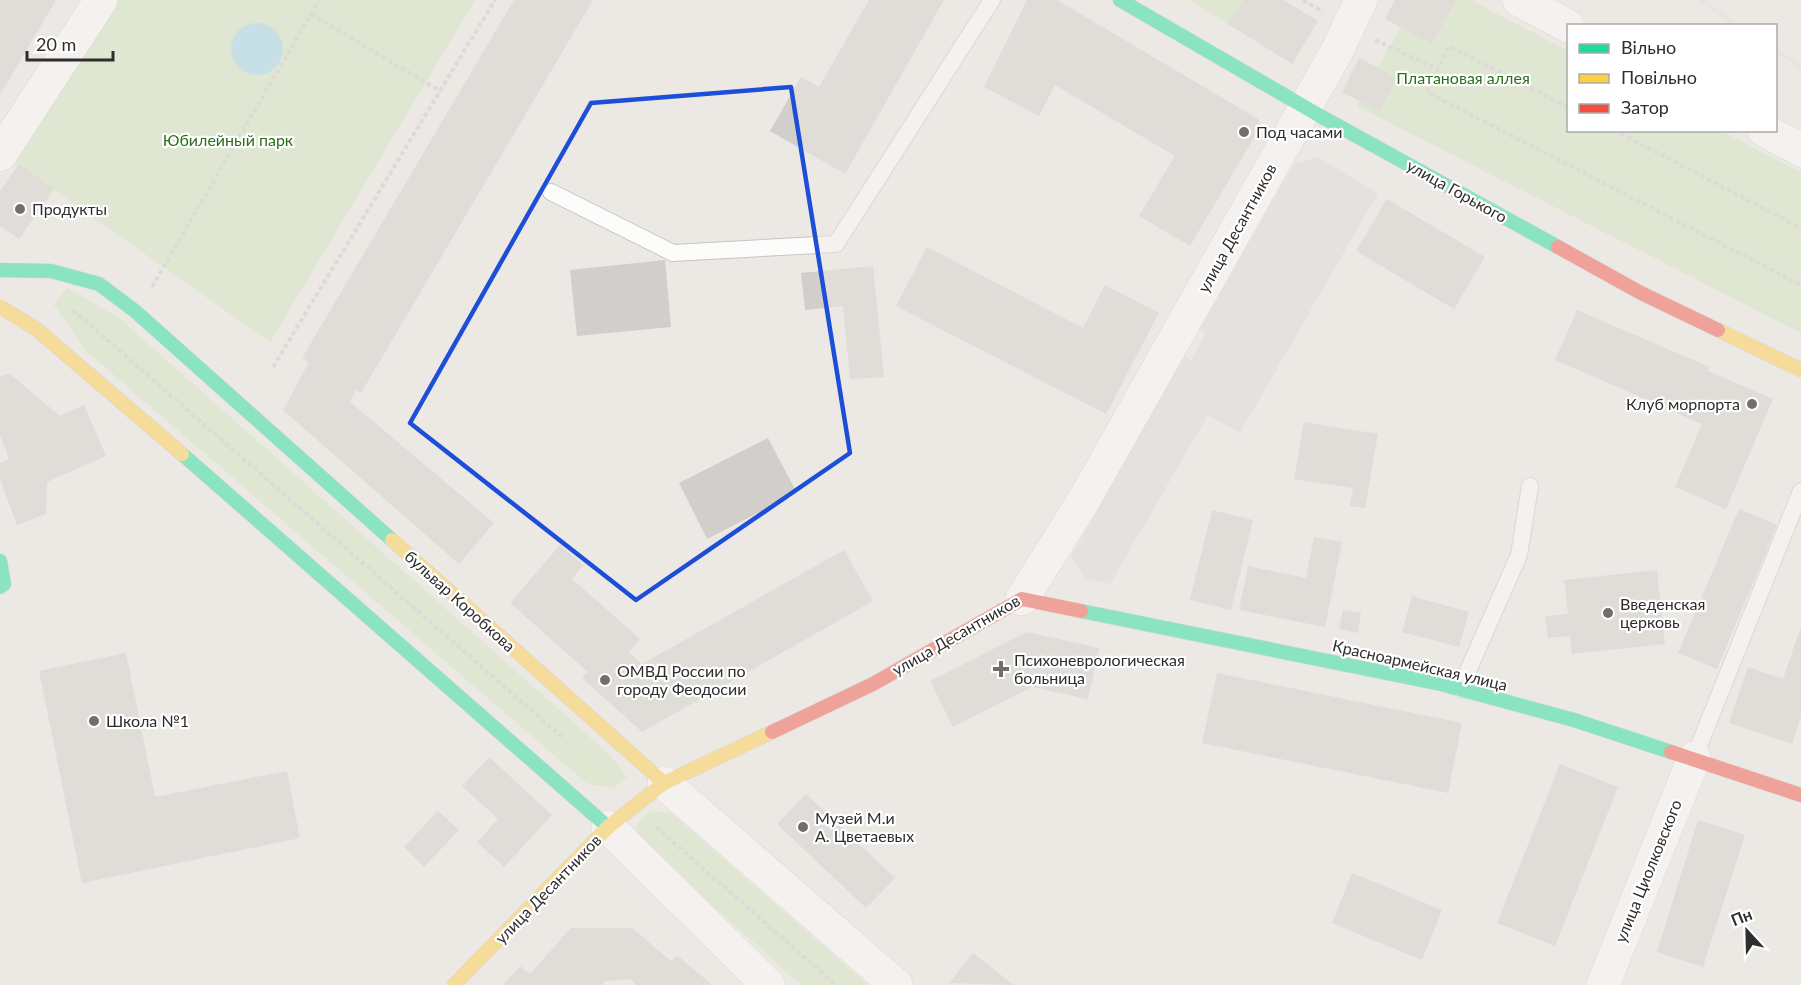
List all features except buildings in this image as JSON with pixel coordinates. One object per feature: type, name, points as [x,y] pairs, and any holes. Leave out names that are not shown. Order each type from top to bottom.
[{"type":"main road","name":"улица Горького","points":[[1120,0],[1305,107],[1641,293],[1801,369]]},
{"type":"main road","name":"бульвар Коробкова","points":[[0,270],[51,271],[99,284],[135,311],[664,783]]},
{"type":"main road","points":[[0,307],[35,328],[289,546],[608,827]]},
{"type":"main road","points":[[0,561],[2,585]]},
{"type":"main road","name":"Красноармейская улица","points":[[1022,599],[1460,689],[1574,720],[1801,795]]},
{"type":"main road","name":"улица Десантников","points":[[454,985],[608,827],[664,783],[873,684],[1022,599]]},
{"type":"street","points":[[0,155],[101,0]]},
{"type":"street","name":"улица Десантников","points":[[1022,599],[1084,500],[1337,51],[1361,0]]},
{"type":"street","points":[[1519,0],[1567,25]]},
{"type":"street","points":[[1768,132],[1801,150]]},
{"type":"street","name":"улица Циолковского","points":[[1603,985],[1694,758]]},
{"type":"street","name":"бульвар Коробкова","points":[[664,783],[896,985]]},
{"type":"street","points":[[608,827],[768,985]]},
{"type":"lane","points":[[551,192],[673,253],[837,244],[992,0]]},
{"type":"lane","points":[[1460,689],[1519,555],[1530,486]]},
{"type":"lane","points":[[1694,758],[1801,491]]},
{"type":"path","points":[[152,287],[319,0]]},
{"type":"path","points":[[273,367],[495,0]]},
{"type":"path","points":[[311,14],[440,91]]},
{"type":"path","points":[[1380,42],[1438,69]]},
{"type":"path","points":[[1567,106],[1449,46],[1427,92],[1801,285]]},
{"type":"path","points":[[1618,132],[1801,228]]},
{"type":"path","points":[[70,307],[563,738]]},
{"type":"path","points":[[654,825],[836,985]]},
{"type":"highlighted area","points":[[791,87],[850,453],[636,600],[410,423],[591,103]]},
{"type":"shaded area","points":[[1317,157],[1378,193],[1240,433],[1208,415],[1110,584],[1085,579],[1071,557],[1184,357],[1191,360],[1206,333],[1200,329],[1294,164]]},
{"type":"green space","name":"Юбилейный парк","points":[[97,0],[475,0],[270,342],[4,155]]},
{"type":"green space","points":[[1189,0],[1255,0],[1237,29]]},
{"type":"green space","name":"Платановая аллея","points":[[1415,0],[1471,0],[1567,50],[1567,132],[1723,132],[1801,172],[1801,333],[1357,106]]},
{"type":"green space","points":[[67,288],[118,317],[610,755],[627,777],[613,789],[586,783],[85,350],[54,305]]},
{"type":"green space","points":[[649,811],[671,813],[868,985],[801,985],[645,845],[635,828]]},
{"type":"water","points":[[252,23],[262,23],[271,27],[279,35],[283,49],[279,63],[271,71],[262,75],[252,75],[243,71],[235,63],[231,54],[231,44],[235,35],[243,27]]},
{"type":"railway","points":[[1701,0],[1734,24]]},
{"type":"railway","points":[[1777,51],[1801,67]]},
{"type":"traffic: fast","points":[[1120,0],[1322,117],[1558,247]]},
{"type":"traffic: fast","points":[[0,270],[51,271],[99,284],[135,311],[392,540]]},
{"type":"traffic: fast","points":[[182,454],[608,827]]},
{"type":"traffic: fast","points":[[0,561],[4,584],[0,587]]},
{"type":"traffic: fast","points":[[1081,611],[1441,684],[1574,720],[1671,752]]},
{"type":"traffic: slow","points":[[0,307],[35,328],[182,454]]},
{"type":"traffic: slow","points":[[1718,330],[1801,370]]},
{"type":"traffic: slow","points":[[392,540],[664,783]]},
{"type":"traffic: slow","points":[[454,985],[608,827],[664,783],[772,732]]},
{"type":"traffic: jam","points":[[1558,247],[1641,293],[1718,330]]},
{"type":"traffic: jam","points":[[772,732],[873,684],[1022,599],[1081,611]]},
{"type":"traffic: jam","points":[[1671,752],[1801,795]]},
{"type":"place","name":"Под часами","points":[[1244,132]]},
{"type":"place","name":"Продукты","points":[[20,209]]},
{"type":"place","name":"Клуб морпорта","points":[[1752,404]]},
{"type":"place","name":"Введенская церковь","points":[[1608,613]]},
{"type":"place","name":"Психоневрологическая больница","points":[[1001,669]]},
{"type":"place","name":"ОМВД России по городу Феодосии","points":[[605,680]]},
{"type":"place","name":"Школа №1","points":[[94,721]]},
{"type":"place","name":"Музей М.и А. Цветаевых","points":[[803,827]]}]
